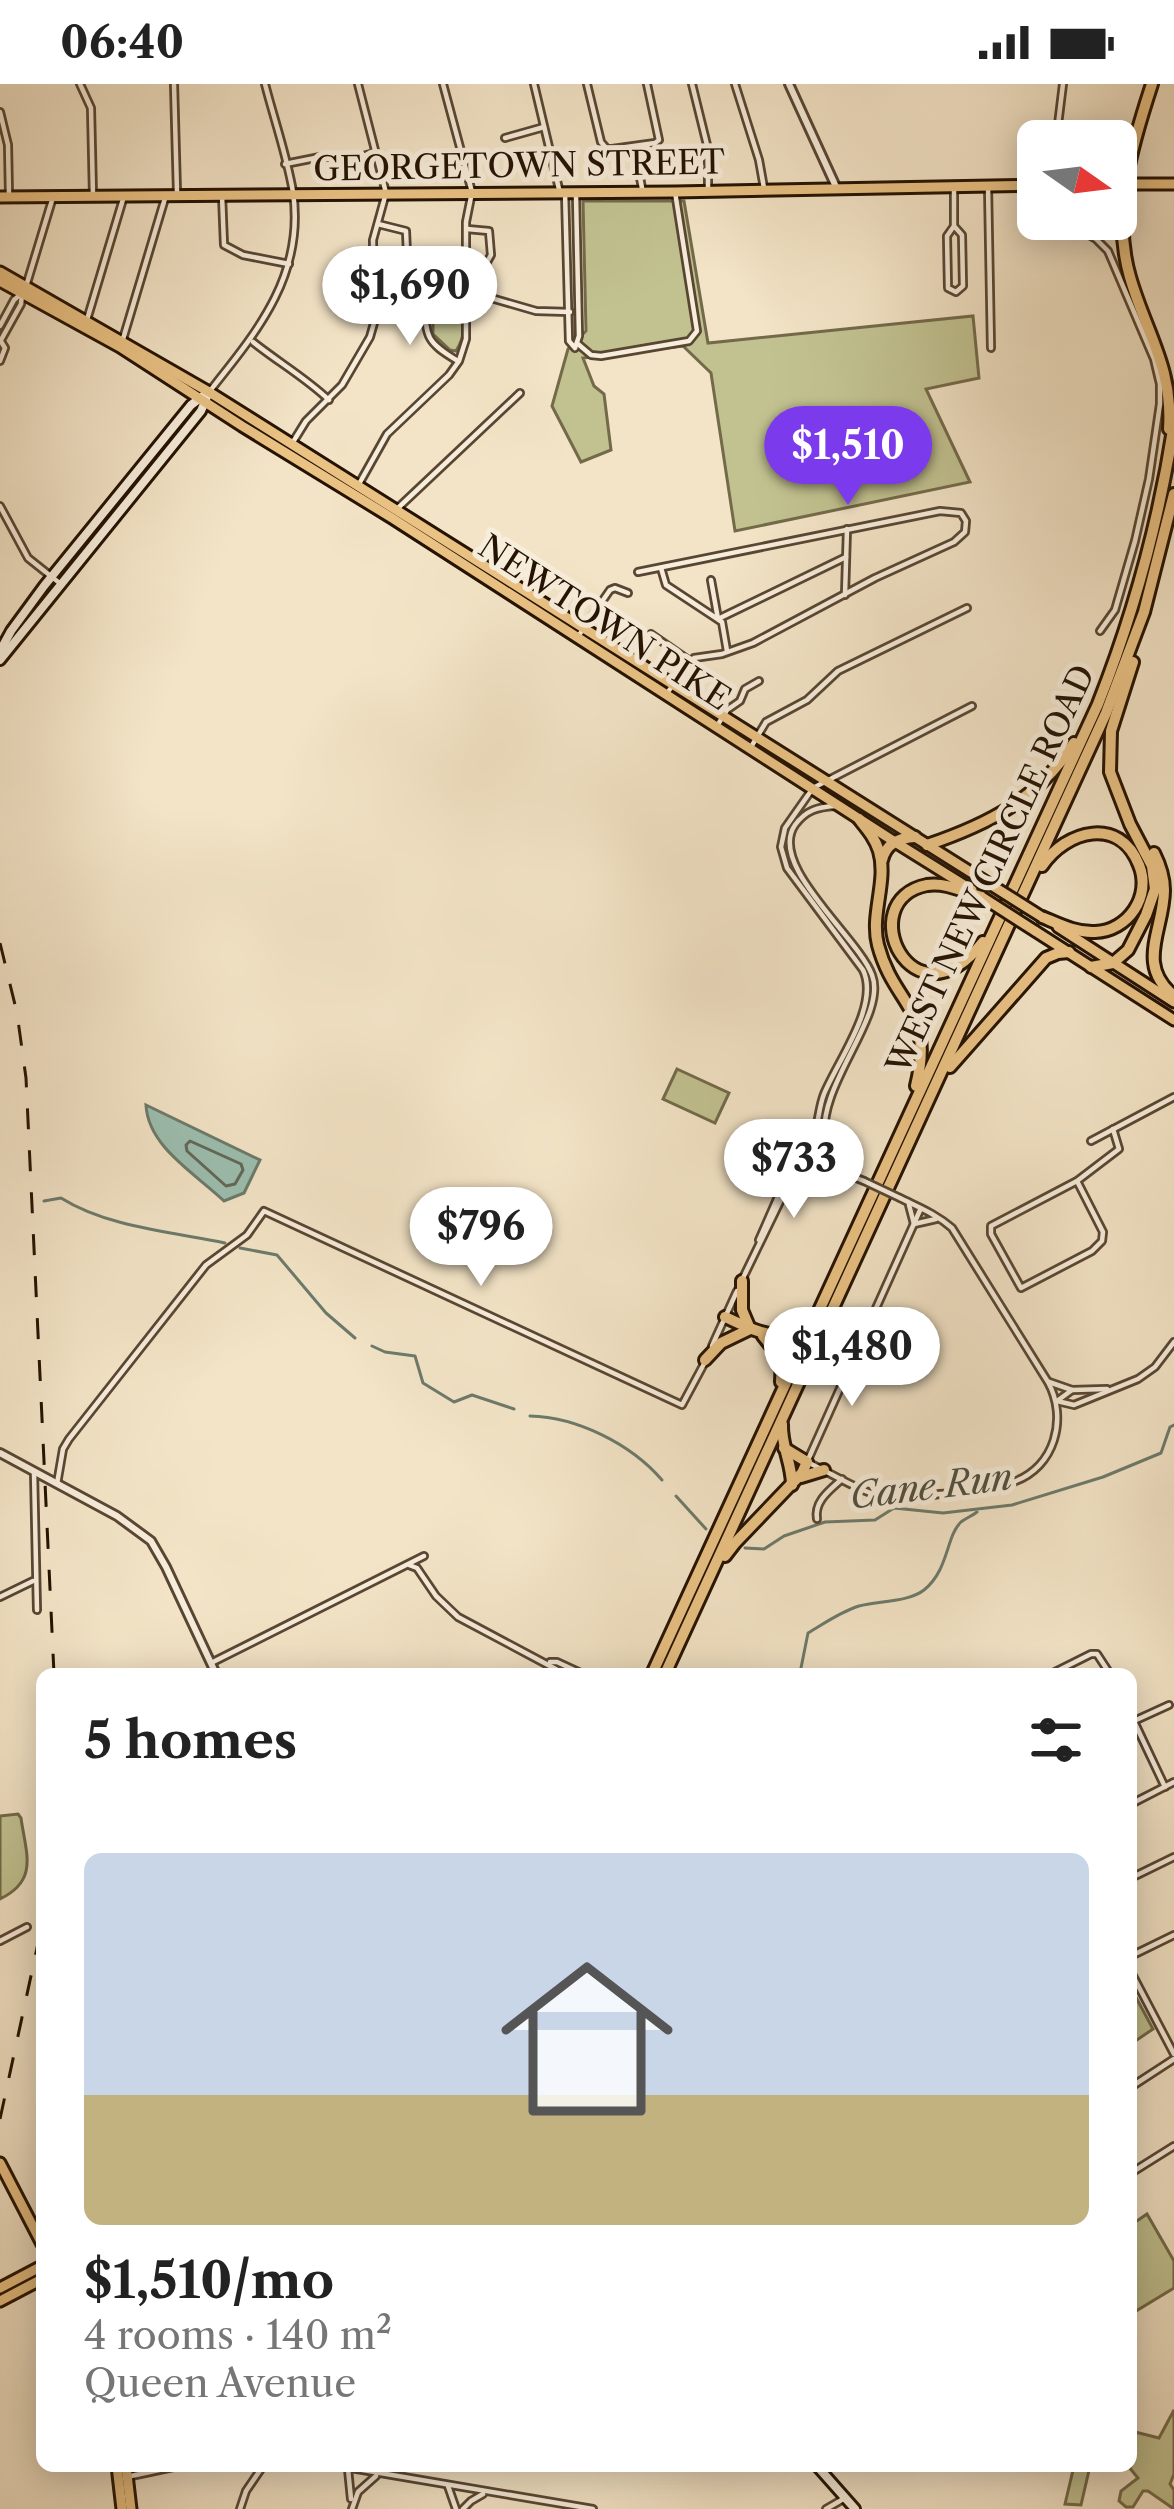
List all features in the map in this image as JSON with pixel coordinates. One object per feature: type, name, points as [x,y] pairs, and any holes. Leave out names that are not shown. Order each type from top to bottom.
[{"type":"highway","points":[[1137,132],[1152,84]]},
{"type":"highway","points":[[1124,240],[1127,268],[1168,384],[1167,469]]},
{"type":"highway","points":[[1167,469],[1174,424]]},
{"type":"highway","name":"WEST NEW CIRCLE ROAD","points":[[655,1668],[1098,704],[1136,599],[1167,469]]},
{"type":"highway","name":"WEST NEW CIRCLE ROAD","points":[[668,1668],[1106,713],[1144,613],[1174,494]]},
{"type":"highway","points":[[1091,967],[1113,963],[1128,950],[1155,889],[1152,866],[1109,772],[1109,744],[1144,613]]},
{"type":"highway","points":[[927,845],[985,821],[1033,793],[1057,768],[1098,704]]},
{"type":"highway","points":[[1128,816],[1154,853],[1162,875],[1165,892],[1153,965],[1174,999]]},
{"type":"highway","points":[[859,819],[876,844],[881,864]]},
{"type":"highway","points":[[1021,898],[1048,857],[1075,836],[1098,833],[1114,838],[1136,858],[1142,873],[1140,898],[1120,925],[1082,932],[1042,917]]},
{"type":"highway","points":[[913,1103],[922,1059],[920,1030],[878,947],[875,928],[885,850],[915,837]]},
{"type":"highway","points":[[982,897],[942,885],[922,886],[907,895],[891,921],[898,952],[920,971],[948,972],[971,958],[999,920]]},
{"type":"highway","points":[[940,1079],[1040,964],[1058,952],[1069,952]]},
{"type":"highway","points":[[742,1281],[742,1310],[782,1360],[778,1396]]},
{"type":"highway","points":[[725,1317],[755,1331],[784,1336],[807,1324],[821,1306]]},
{"type":"highway","points":[[705,1360],[721,1343],[755,1331]]},
{"type":"highway","points":[[777,1351],[784,1336]]},
{"type":"highway","points":[[782,1417],[784,1448],[795,1482]]},
{"type":"highway","points":[[710,1579],[735,1543],[795,1482],[807,1462],[784,1448]]},
{"type":"highway","points":[[795,1482],[824,1470]]},
{"type":"main road","points":[[1137,184],[1168,184]]},
{"type":"main road","name":"GEORGETOWN STREET","points":[[4,197],[1017,185]]},
{"type":"main road","name":"NEWTOWN PIKE","points":[[0,277],[122,344],[753,742],[826,782],[1174,999]]},
{"type":"main road","points":[[0,656],[11,631],[51,577],[204,398]]},
{"type":"main road","points":[[0,656],[62,585],[204,398]]},
{"type":"main road","name":"NEWTOWN PIKE","points":[[204,398],[291,444],[357,489]]},
{"type":"main road","name":"NEWTOWN PIKE","points":[[753,742],[859,819],[1174,1020]]},
{"type":"main road","points":[[0,2163],[36,2232]]},
{"type":"main road","points":[[0,2288],[36,2269]]},
{"type":"main road","points":[[0,2301],[36,2282]]},
{"type":"main road","points":[[122,2509],[123,2472]]},
{"type":"main road","points":[[123,2472],[131,2509]]},
{"type":"main road","points":[[822,2472],[855,2509]]},
{"type":"street","points":[[80,84],[91,109],[93,197]]},
{"type":"street","points":[[122,344],[172,195],[174,84]]},
{"type":"street","points":[[204,398],[269,311],[293,249],[293,194],[265,84]]},
{"type":"street","points":[[291,444],[306,421],[342,385],[374,323],[373,240],[386,193],[358,84]]},
{"type":"street","points":[[357,489],[387,434],[449,375],[466,339],[466,229],[472,192],[443,84]]},
{"type":"street","points":[[533,84],[567,192],[578,312],[575,348],[568,341],[567,192]]},
{"type":"street","points":[[587,84],[604,146],[612,149],[658,140],[646,84]]},
{"type":"street","points":[[692,84],[708,149],[708,190]]},
{"type":"street","points":[[735,84],[764,190]]},
{"type":"street","points":[[789,84],[837,189]]},
{"type":"street","points":[[1059,120],[1064,84]]},
{"type":"street","points":[[0,112],[8,145],[4,197]]},
{"type":"street","points":[[505,138],[544,127]]},
{"type":"street","points":[[634,147],[643,192]]},
{"type":"street","points":[[285,164],[375,153]]},
{"type":"street","points":[[988,186],[992,348]]},
{"type":"street","points":[[954,187],[954,226],[947,236],[948,287],[956,292],[963,286],[962,235],[954,226]]},
{"type":"street","points":[[578,344],[591,355],[601,356],[689,341],[697,331],[675,192]]},
{"type":"street","points":[[222,195],[224,245],[243,255],[289,263]]},
{"type":"street","points":[[86,324],[124,196]]},
{"type":"street","points":[[0,361],[5,349],[1,340],[21,304],[53,197]]},
{"type":"street","points":[[373,261],[402,261],[407,254],[406,231],[378,224]]},
{"type":"street","points":[[466,229],[490,231],[491,255],[487,262],[467,262]]},
{"type":"street","points":[[1098,240],[1108,251],[1154,359],[1160,390],[1158,432],[1136,542],[1115,610],[1100,631]]},
{"type":"street","points":[[0,326],[24,289]]},
{"type":"street","points":[[425,298],[427,336],[436,348],[458,361]]},
{"type":"street","points":[[374,299],[491,298],[536,311],[578,312]]},
{"type":"street","points":[[251,340],[329,400]]},
{"type":"street","points":[[395,513],[520,392]]},
{"type":"street","points":[[0,506],[22,551],[62,585]]},
{"type":"street","points":[[638,572],[940,511],[961,513],[966,521],[962,537],[943,547],[753,643],[690,661],[670,689]]},
{"type":"street","points":[[845,596],[848,529]]},
{"type":"street","points":[[718,619],[846,557]]},
{"type":"street","points":[[662,568],[666,585],[724,626],[727,652]]},
{"type":"street","points":[[711,580],[718,619]]},
{"type":"street","points":[[580,633],[610,590],[628,593]]},
{"type":"street","points":[[753,742],[768,720],[807,700],[840,670],[967,608]]},
{"type":"street","points":[[651,634],[690,661]]},
{"type":"street","points":[[720,721],[758,681]]},
{"type":"street","points":[[756,1251],[784,1182],[812,1140],[824,1093],[869,991],[863,970],[788,868],[783,858],[784,828],[813,788],[972,706]]},
{"type":"street","points":[[841,806],[807,812],[791,831],[791,857],[875,982],[873,1002],[825,1112],[825,1141],[831,1155],[864,1181]]},
{"type":"street","points":[[1091,1141],[1174,1097]]},
{"type":"street","points":[[1077,1181],[1103,1232],[1102,1241],[1092,1251],[1021,1288],[990,1228],[1077,1181],[1120,1149],[1113,1129]]},
{"type":"street","points":[[812,1140],[825,1141]]},
{"type":"street","points":[[805,1149],[813,1165]]},
{"type":"street","points":[[822,1165],[831,1155]]},
{"type":"street","points":[[57,1484],[69,1438],[206,1265],[247,1235],[264,1211],[682,1405],[790,1181],[800,1169],[813,1165],[864,1181],[952,1228],[1048,1382],[1059,1420]]},
{"type":"street","points":[[900,1198],[911,1207],[914,1224]]},
{"type":"street","points":[[921,1208],[807,1462],[881,1496],[896,1498],[1012,1483],[1043,1460],[1064,1411],[1138,1378],[1155,1367],[1174,1342]]},
{"type":"street","points":[[914,1224],[942,1219]]},
{"type":"street","points":[[1048,1382],[1072,1390],[1111,1388]]},
{"type":"street","points":[[1057,1401],[1072,1390]]},
{"type":"street","points":[[1057,1401],[1074,1405]]},
{"type":"street","points":[[0,1453],[116,1516],[151,1541],[213,1668]]},
{"type":"street","points":[[34,1472],[37,1610]]},
{"type":"street","points":[[818,1519],[824,1495],[842,1479]]},
{"type":"street","points":[[211,1663],[424,1556]]},
{"type":"street","points":[[410,1565],[458,1617],[555,1668]]},
{"type":"street","points":[[0,1597],[36,1580]]},
{"type":"street","points":[[1063,1668],[1091,1654],[1097,1654],[1107,1668]]},
{"type":"street","points":[[547,1663],[570,1668]]},
{"type":"street","points":[[1137,1716],[1168,1705]]},
{"type":"street","points":[[1137,1728],[1166,1787]]},
{"type":"street","points":[[1137,1801],[1174,1782]]},
{"type":"street","points":[[1137,1875],[1174,1857]]},
{"type":"street","points":[[0,1941],[27,1928]]},
{"type":"street","points":[[1137,1953],[1174,1935]]},
{"type":"street","points":[[1137,1984],[1174,2057],[1137,2083]]},
{"type":"street","points":[[1137,2170],[1174,2146]]},
{"type":"street","points":[[240,2509],[258,2472]]},
{"type":"street","points":[[348,2472],[352,2507]]},
{"type":"street","points":[[368,2472],[593,2509]]},
{"type":"street","points":[[352,2507],[362,2487],[381,2474]]},
{"type":"street","points":[[447,2485],[460,2509],[489,2492]]},
{"type":"street","points":[[826,2509],[845,2498]]},
{"type":"green space","points":[[583,201],[684,201],[708,343],[973,316],[979,378],[926,389],[970,482],[735,531],[711,373],[683,346],[583,358],[594,386],[604,394],[611,450],[581,462],[552,406],[568,349],[586,331]]},
{"type":"green space","points":[[461,304],[465,322],[456,351],[433,334],[433,305]]},
{"type":"green space","points":[[677,1069],[729,1093],[715,1123],[663,1099]]},
{"type":"green space","points":[[18,1814],[27,1854],[25,1875],[0,1899],[0,1816]]},
{"type":"green space","points":[[1137,1999],[1153,2029],[1137,2040]]},
{"type":"green space","points":[[1147,2214],[1174,2261],[1174,2288],[1137,2310],[1137,2221]]},
{"type":"green space","points":[[1174,2410],[1170,2484],[1174,2509],[1148,2491],[1143,2491],[1133,2507],[1126,2507],[1119,2501],[1121,2491],[1138,2478],[1133,2472],[1137,2472],[1137,2432],[1159,2438]]},
{"type":"green space","points":[[1073,2472],[1089,2472],[1081,2505],[1065,2504]]},
{"type":"water","points":[[146,1105],[260,1160],[244,1193],[224,1201],[188,1170],[155,1134]]},
{"type":"waterway","name":"Cane Run","points":[[44,1201],[61,1198],[119,1222],[225,1243]]},
{"type":"waterway","name":"Cane Run","points":[[240,1248],[277,1255],[326,1313],[355,1338]]},
{"type":"waterway","name":"Cane Run","points":[[372,1346],[415,1356],[423,1383],[454,1402],[472,1395],[514,1409]]},
{"type":"waterway","name":"Cane Run","points":[[530,1416],[566,1421],[602,1435],[635,1455],[662,1480]]},
{"type":"waterway","name":"Cane Run","points":[[745,1548],[764,1549],[784,1536],[825,1522],[875,1520],[894,1508],[943,1513],[1012,1505],[1161,1453],[1174,1425]]},
{"type":"waterway","name":"Cane Run","points":[[676,1496],[706,1529]]},
{"type":"waterway","points":[[801,1668],[808,1633],[852,1608],[924,1590],[938,1573],[956,1528],[977,1512]]},
{"type":"railway","points":[[0,943],[26,1078],[54,1668]]},
{"type":"railway","points":[[0,2119],[36,1953]]}]
